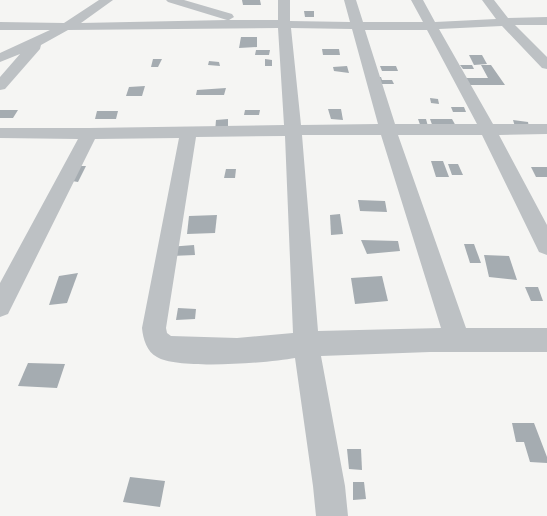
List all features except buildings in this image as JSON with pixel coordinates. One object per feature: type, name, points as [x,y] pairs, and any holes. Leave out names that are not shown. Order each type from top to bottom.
[{"type":"street","points":[[0,58],[37,43],[66,28],[107,0]]},
{"type":"street","points":[[172,0],[216,15],[256,24]]},
{"type":"street","points":[[284,0],[284,24],[293,130],[306,344],[329,486],[332,516]]},
{"type":"street","points":[[350,0],[388,130],[457,339]]},
{"type":"street","points":[[417,0],[489,131],[547,246]]},
{"type":"street","points":[[488,0],[505,22],[547,65]]},
{"type":"street","points":[[0,26],[66,28],[256,24],[430,26],[547,21]]},
{"type":"street","points":[[0,86],[37,43]]},
{"type":"street","points":[[0,134],[188,133],[293,130],[489,131],[547,129]]},
{"type":"street","points":[[188,133],[154,328],[155,338],[162,346],[168,349],[216,352],[290,347],[306,344],[457,339],[547,340]]},
{"type":"street","points":[[0,306],[89,134]]}]
